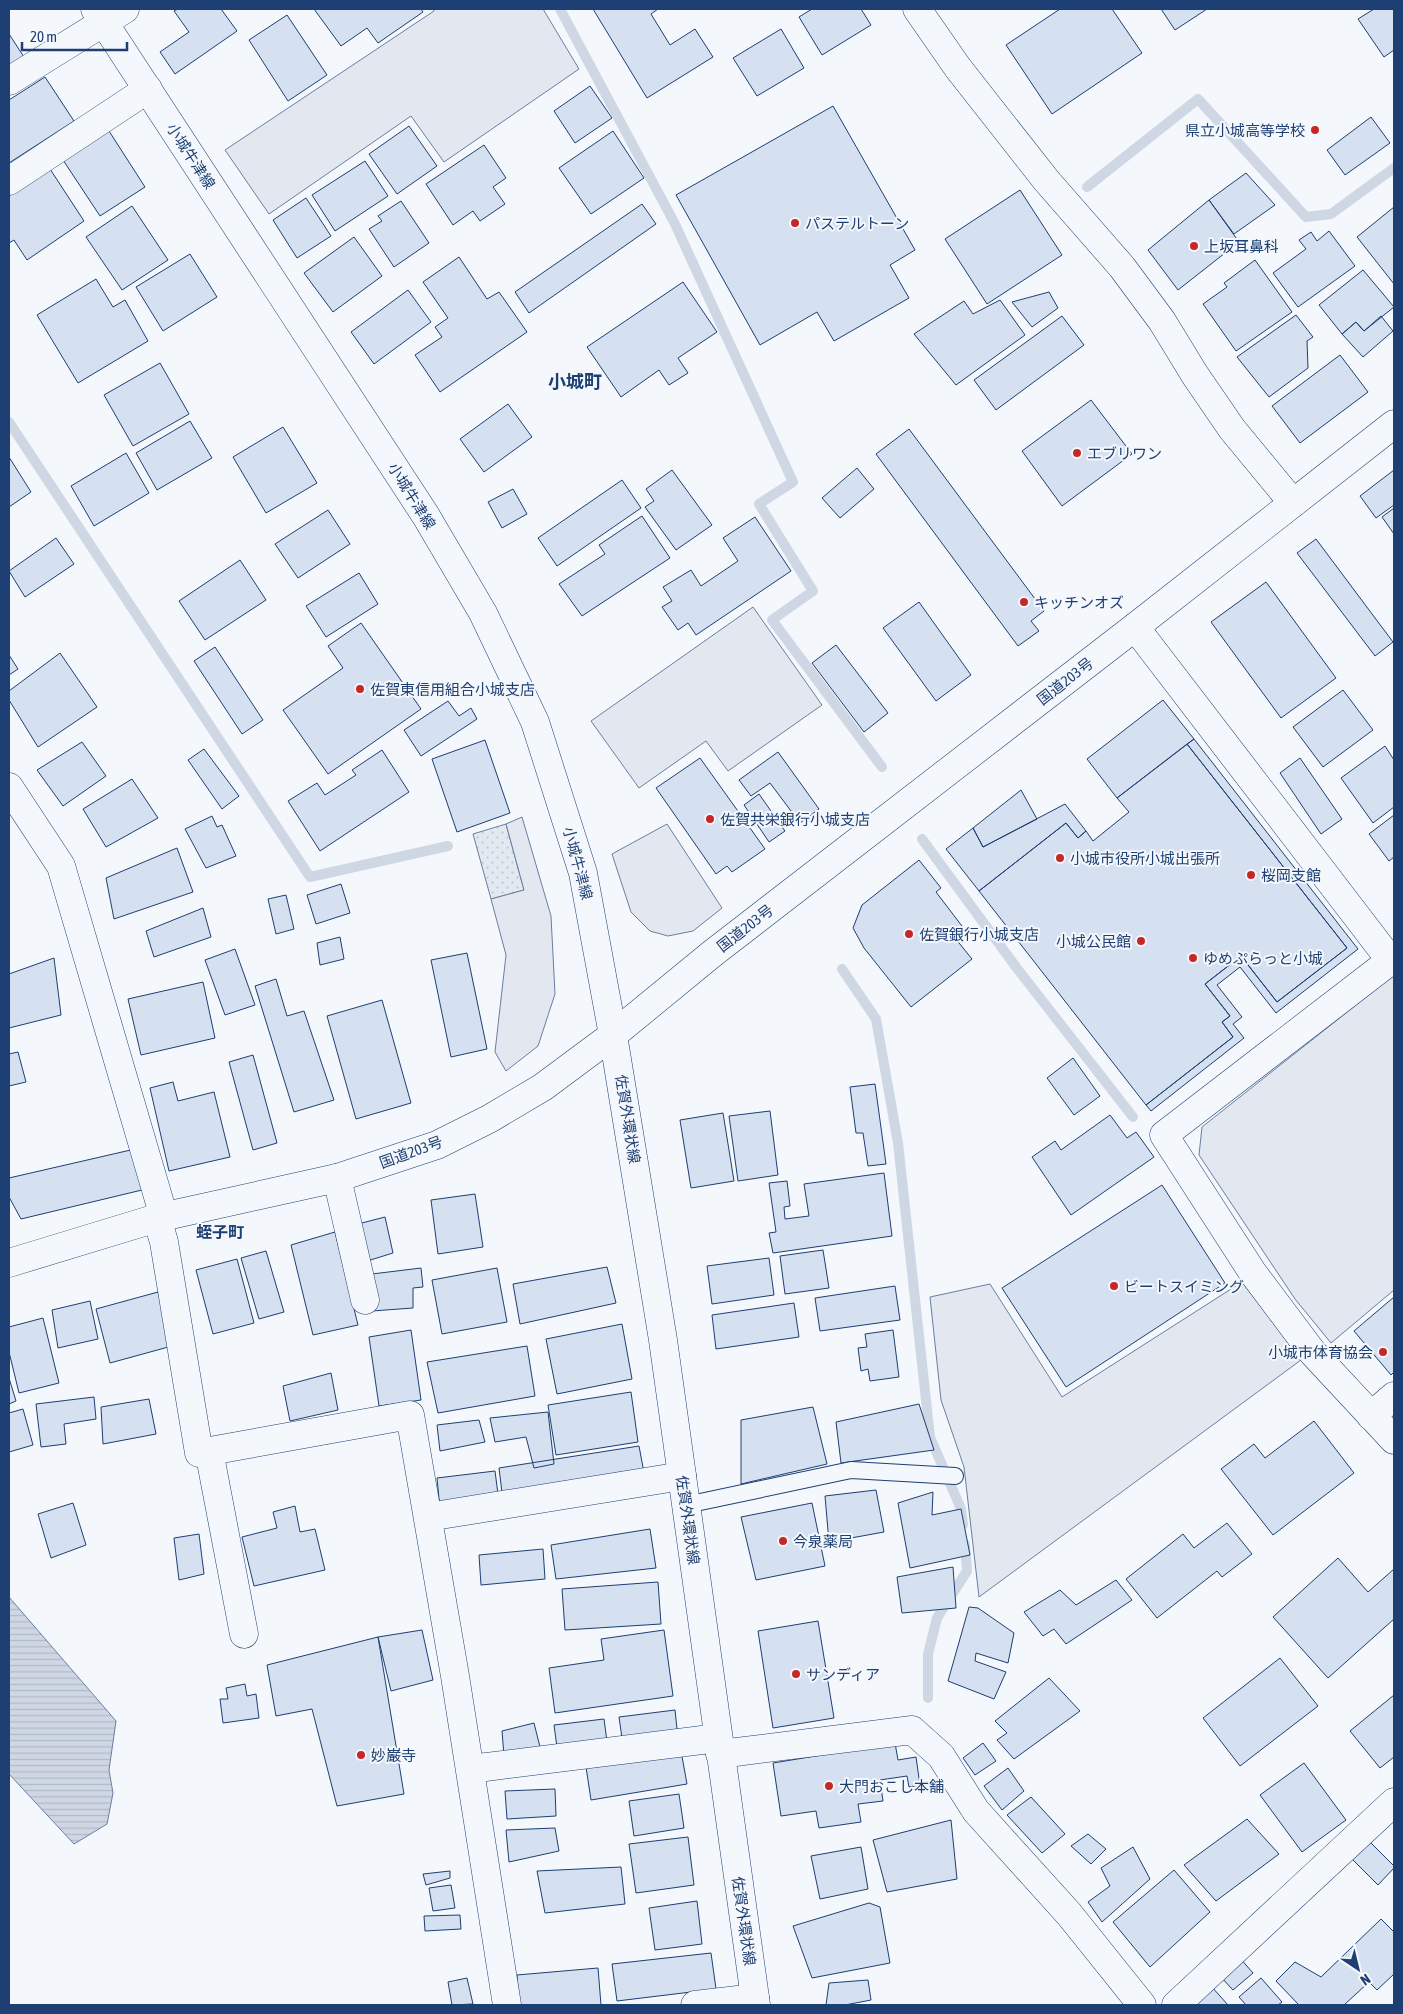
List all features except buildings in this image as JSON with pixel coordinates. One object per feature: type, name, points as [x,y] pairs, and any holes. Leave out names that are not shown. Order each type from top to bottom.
[{"type":"main road","points":[[917,9],[958,68],[1041,172],[1122,267],[1162,321],[1195,375],[1232,429],[1293,503]]},
{"type":"main road","points":[[9,81],[108,13]]},
{"type":"main road","name":"小城牛津線","points":[[108,13],[148,89],[426,516],[483,613],[535,722],[583,873],[614,1035]]},
{"type":"main road","points":[[9,181],[148,89]]},
{"type":"main road","name":"国道203号","points":[[9,1263],[161,1218],[337,1178],[437,1145],[489,1119],[543,1087],[614,1035],[713,953],[1394,424]]},
{"type":"main road","points":[[1135,627],[1392,959],[1164,1136],[1253,1272],[1313,1353],[1394,1440]]},
{"type":"main road","points":[[9,787],[61,866],[161,1218],[198,1453],[410,1415],[470,1769],[507,2005]]},
{"type":"main road","name":"佐賀外環状線","points":[[614,1035],[655,1292],[756,2001]]},
{"type":"main road","points":[[337,1178],[365,1300]]},
{"type":"main road","points":[[1371,1416],[1394,1396]]},
{"type":"main road","points":[[209,1452],[244,1634]]},
{"type":"main road","points":[[428,1517],[682,1476]]},
{"type":"main road","points":[[470,1769],[912,1730],[941,1756],[976,1811],[1069,1914],[1142,2005]]},
{"type":"main road","points":[[1176,2005],[1394,1802]]},
{"type":"main road","points":[[695,2005],[756,2001]]},
{"type":"lane","points":[[686,1505],[851,1470],[955,1476]]},
{"type":"shaded area","points":[[433,9],[543,9],[579,69],[444,162],[411,116],[269,214],[225,150],[434,11]]},
{"type":"shaded area","points":[[753,607],[822,705],[728,771],[706,741],[639,788],[591,721]]},
{"type":"shaded area","points":[[522,817],[551,916],[555,994],[538,1046],[506,1071],[495,1052],[506,955],[491,899],[524,890],[506,824]]},
{"type":"shaded area","points":[[506,824],[524,890],[491,899],[473,834]]},
{"type":"shaded area","points":[[667,824],[722,908],[693,931],[668,936],[650,931],[631,912],[612,854]]},
{"type":"shaded area","points":[[1394,975],[1394,1290],[1331,1343],[1295,1299],[1199,1155],[1202,1127]]},
{"type":"shaded area","points":[[1242,1282],[1301,1360],[979,1597],[964,1467],[941,1400],[930,1297],[990,1284],[1062,1397]]},
{"type":"shaded area","points":[[9,1597],[116,1721],[109,1770],[113,1793],[107,1824],[74,1844],[9,1774]]},
{"type":"waterway","points":[[560,9],[675,224],[793,482],[759,504],[813,591],[772,620],[882,767]]},
{"type":"waterway","points":[[1087,187],[1198,99],[1306,217],[1331,214],[1394,168]]},
{"type":"waterway","points":[[9,422],[310,877],[448,846]]},
{"type":"waterway","points":[[922,839],[1016,967],[1133,1117]]},
{"type":"waterway","points":[[842,969],[876,1019],[898,1143],[930,1437],[961,1509],[963,1525]]},
{"type":"waterway","points":[[928,1698],[928,1654],[937,1618],[967,1571],[965,1544]]},
{"type":"place","name":"県立小城高等学校","points":[[1315,130]]},
{"type":"place","name":"パステルトーン","points":[[795,223]]},
{"type":"place","name":"上坂耳鼻科","points":[[1194,246]]},
{"type":"place","name":"エブリワン","points":[[1077,453]]},
{"type":"place","name":"キッチンオズ","points":[[1024,602]]},
{"type":"place","name":"佐賀東信用組合小城支店","points":[[360,689]]},
{"type":"place","name":"佐賀共栄銀行小城支店","points":[[710,819]]},
{"type":"place","name":"小城市役所小城出張所","points":[[1060,858]]},
{"type":"place","name":"桜岡支館","points":[[1251,875]]},
{"type":"place","name":"佐賀銀行小城支店","points":[[909,934]]},
{"type":"place","name":"小城公民館","points":[[1141,941]]},
{"type":"place","name":"ゆめぷらっと小城","points":[[1193,958]]},
{"type":"place","name":"ビートスイミング","points":[[1114,1286]]},
{"type":"place","name":"小城市体育協会","points":[[1383,1352]]},
{"type":"place","name":"今泉薬局","points":[[783,1541]]},
{"type":"place","name":"サンディア","points":[[796,1674]]},
{"type":"place","name":"妙巌寺","points":[[361,1755]]},
{"type":"place","name":"大門おこし本舗","points":[[829,1786]]},
{"type":"district","name":"小城町","points":[[575,381]]},
{"type":"district","name":"蛭子町","points":[[220,1232]]}]
